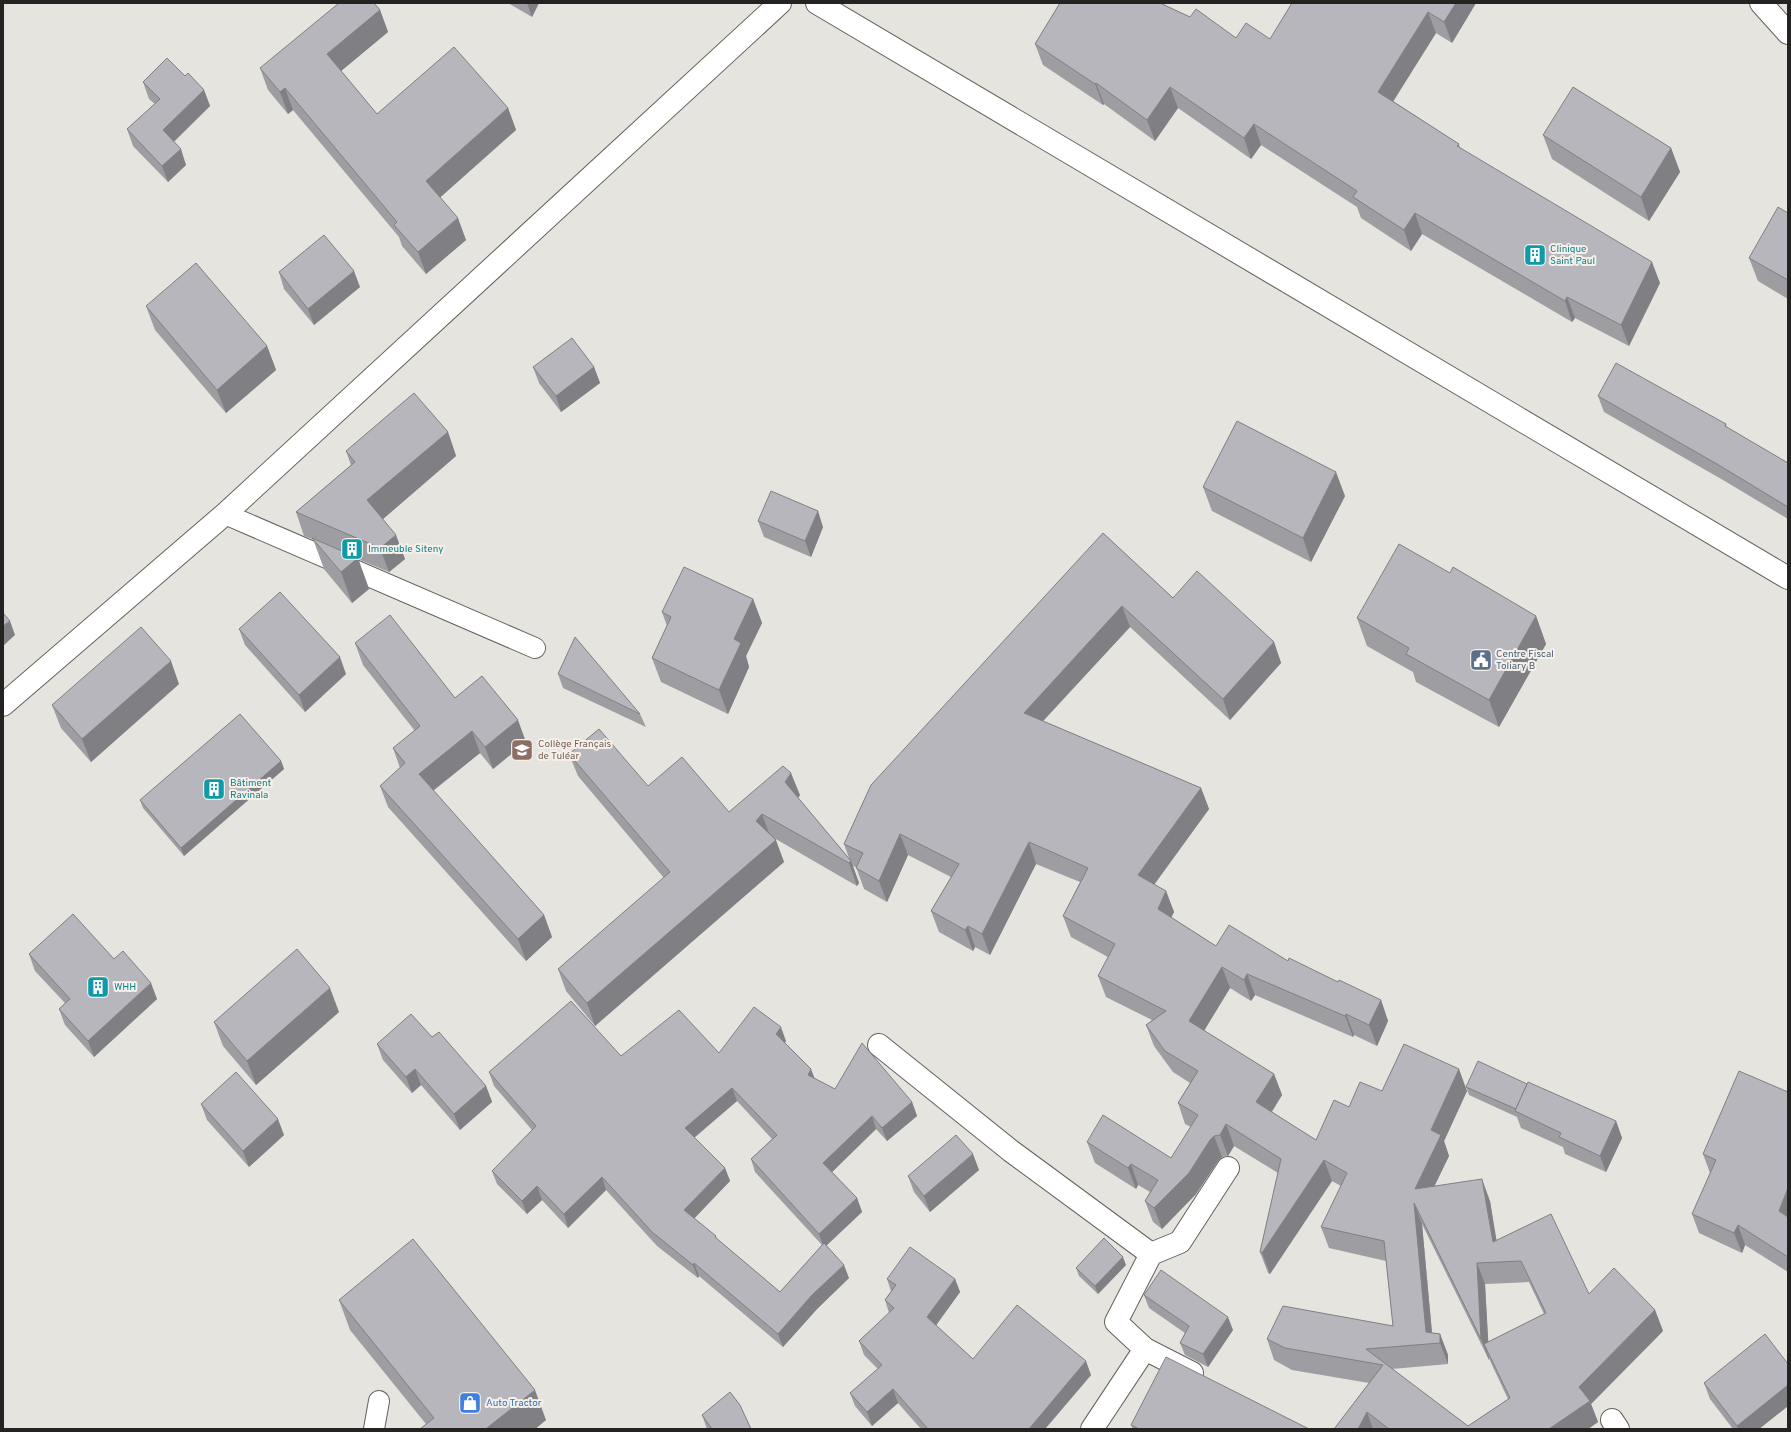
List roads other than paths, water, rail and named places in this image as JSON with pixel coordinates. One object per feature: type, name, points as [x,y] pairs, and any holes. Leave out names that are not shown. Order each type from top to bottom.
[{"type":"street","points":[[3,705],[225,514],[780,3]]},
{"type":"street","points":[[817,3],[1788,578]]},
{"type":"street","points":[[1761,3],[1788,33]]},
{"type":"street","points":[[880,1045],[1011,1151],[1151,1254]]},
{"type":"street","points":[[1209,1382],[1145,1349],[1116,1322],[1151,1254],[1180,1242],[1228,1168]]},
{"type":"street","points":[[1092,1429],[1145,1349]]},
{"type":"lane","points":[[225,514],[535,648]]},
{"type":"lane","points":[[374,1429],[379,1401]]},
{"type":"place","name":"Clinique Saint Paul","points":[[1535,255]]},
{"type":"place","name":"Immeuble Siteny","points":[[352,549]]},
{"type":"place","name":"Centre Fiscal Toliary B","points":[[1481,660]]},
{"type":"place","name":"Collège Français de Tuléar","points":[[522,750]]},
{"type":"place","name":"Bâtiment Ravinala","points":[[214,789]]},
{"type":"place","name":"WHH","points":[[98,987]]},
{"type":"place","name":"Auto Tractor","points":[[470,1403]]}]
